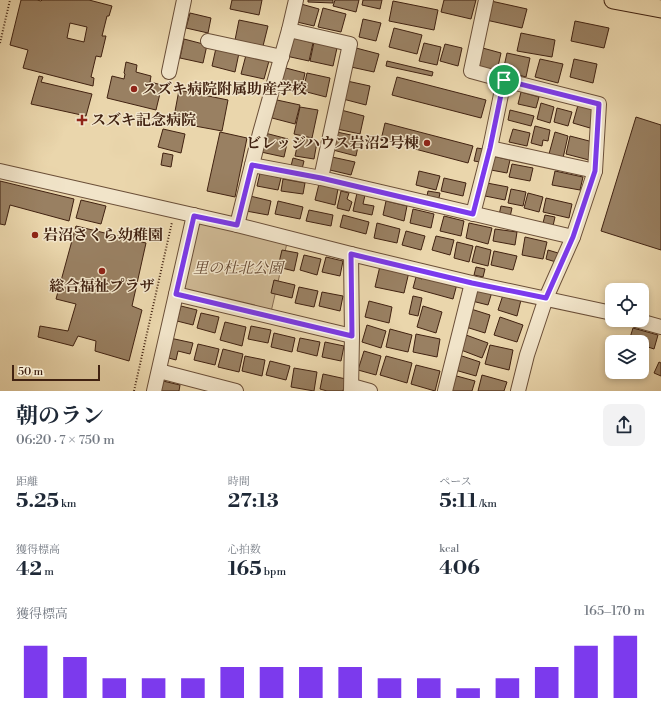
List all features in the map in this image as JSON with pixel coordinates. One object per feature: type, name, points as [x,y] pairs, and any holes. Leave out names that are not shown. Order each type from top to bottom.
[{"type":"main road","points":[[613,0],[661,9]]},
{"type":"street","points":[[169,72],[184,0]]},
{"type":"street","points":[[237,225],[296,0]]},
{"type":"street","points":[[486,0],[471,71],[599,104],[595,171],[573,237],[546,298],[527,355],[518,391]]},
{"type":"street","points":[[289,30],[350,44],[321,178]]},
{"type":"street","points":[[208,41],[282,57]]},
{"type":"street","points":[[473,214],[490,148],[504,80]]},
{"type":"street","points":[[490,148],[595,171]]},
{"type":"street","points":[[252,165],[321,178],[573,237]]},
{"type":"street","points":[[0,171],[237,225],[472,283],[605,311]]},
{"type":"street","points":[[154,391],[194,216]]},
{"type":"street","points":[[351,254],[351,389],[370,391]]},
{"type":"street","points":[[445,391],[472,283]]},
{"type":"street","points":[[176,294],[352,336]]},
{"type":"street","points":[[649,324],[661,327]]},
{"type":"street","points":[[159,371],[236,391]]},
{"type":"path","points":[[0,43],[10,0]]},
{"type":"path","points":[[134,391],[175,211]]},
{"type":"green space","name":"里の杜北公園","points":[[197,222],[287,243],[271,312],[182,290]]},
{"type":"building","points":[[21,0],[89,0],[112,6],[109,16],[107,16],[102,36],[106,36],[101,57],[96,56],[91,77],[94,78],[93,86],[23,68],[28,50],[10,45]],"holes":[[[70,23],[87,27],[84,42],[67,38]]]},
{"type":"building","points":[[232,0],[262,0],[259,15],[230,9]]},
{"type":"building","points":[[308,0],[333,0],[333,3],[308,2]]},
{"type":"building","points":[[335,0],[359,0],[356,12],[333,6]]},
{"type":"building","points":[[363,0],[382,0],[380,9],[362,5]]},
{"type":"building","points":[[444,0],[476,0],[471,19],[441,12]]},
{"type":"building","points":[[393,1],[438,10],[434,30],[389,21]]},
{"type":"building","points":[[491,1],[527,9],[522,28],[486,20]]},
{"type":"building","points":[[301,4],[319,9],[314,26],[297,22]]},
{"type":"building","points":[[323,8],[346,14],[341,32],[318,27]]},
{"type":"building","points":[[190,13],[211,18],[208,33],[186,28]]},
{"type":"building","points":[[363,19],[381,23],[376,41],[359,37]]},
{"type":"building","points":[[239,20],[268,26],[263,46],[235,40]]},
{"type":"building","points":[[575,21],[609,28],[604,48],[571,41]]},
{"type":"building","points":[[394,28],[422,35],[417,54],[389,47]]},
{"type":"building","points":[[521,33],[555,40],[552,57],[517,51]]},
{"type":"building","points":[[290,37],[313,43],[309,61],[286,56]]},
{"type":"building","points":[[184,39],[207,45],[203,63],[180,58]]},
{"type":"building","points":[[314,42],[337,48],[333,66],[310,61]]},
{"type":"building","points":[[424,43],[441,47],[437,65],[419,61]]},
{"type":"building","points":[[445,44],[462,48],[458,66],[440,61]]},
{"type":"building","points":[[479,47],[501,53],[497,71],[474,66]]},
{"type":"building","points":[[216,48],[239,53],[235,72],[212,66]]},
{"type":"building","points":[[356,48],[379,54],[374,72],[351,67]]},
{"type":"building","points":[[507,53],[530,58],[526,77],[503,71]]},
{"type":"building","points":[[246,55],[269,61],[264,79],[241,74]]},
{"type":"building","points":[[540,59],[563,64],[558,83],[535,77]]},
{"type":"building","points":[[574,59],[597,64],[593,83],[570,77]]},
{"type":"building","points":[[387,61],[433,72],[432,76],[386,66]]},
{"type":"building","points":[[126,62],[137,65],[136,72],[151,76],[150,82],[162,85],[156,110],[107,98],[112,76],[124,79]]},
{"type":"building","points":[[282,67],[305,73],[301,91],[278,86]]},
{"type":"building","points":[[307,73],[330,78],[326,97],[303,91]]},
{"type":"building","points":[[39,76],[43,77],[41,82],[92,94],[86,116],[31,104]]},
{"type":"building","points":[[397,77],[486,100],[481,118],[392,95]]},
{"type":"building","points":[[347,81],[370,86],[366,105],[343,99]]},
{"type":"building","points":[[179,90],[228,100],[222,131],[173,122]]},
{"type":"building","points":[[521,92],[539,97],[536,108],[518,104]]},
{"type":"building","points":[[277,100],[300,105],[295,124],[272,118]]},
{"type":"building","points":[[541,103],[554,107],[550,123],[537,119]]},
{"type":"building","points":[[578,105],[595,110],[590,128],[573,123]]},
{"type":"building","points":[[300,107],[318,110],[312,138],[294,134]]},
{"type":"building","points":[[557,108],[572,112],[568,126],[554,122]]},
{"type":"building","points":[[341,110],[364,116],[360,134],[337,129]]},
{"type":"building","points":[[510,110],[534,116],[531,126],[508,120]]},
{"type":"building","points":[[636,117],[661,125],[661,250],[601,231]]},
{"type":"building","name":"ビレッジハウス岩沼2号棟","points":[[385,123],[473,146],[468,163],[381,140]]},
{"type":"building","points":[[535,126],[550,130],[548,141],[543,140],[542,146],[531,143]]},
{"type":"building","points":[[163,129],[185,134],[181,153],[158,147]]},
{"type":"building","points":[[513,129],[530,133],[527,146],[509,142]]},
{"type":"building","points":[[220,132],[247,138],[235,197],[207,191]]},
{"type":"building","points":[[337,132],[360,137],[356,156],[333,150]]},
{"type":"building","points":[[555,132],[568,136],[563,158],[549,154]]},
{"type":"building","points":[[265,133],[288,139],[284,157],[261,152]]},
{"type":"building","points":[[570,136],[593,142],[589,160],[566,154]]},
{"type":"building","points":[[299,138],[317,142],[314,159],[295,156]]},
{"type":"building","points":[[477,148],[483,149],[480,162],[474,161]]},
{"type":"building","points":[[163,153],[173,155],[171,167],[161,165]]},
{"type":"building","points":[[493,156],[510,160],[507,173],[491,170]]},
{"type":"building","points":[[332,157],[355,162],[351,175],[330,170]]},
{"type":"building","points":[[293,158],[304,161],[302,169],[291,166]]},
{"type":"building","points":[[512,164],[533,168],[530,181],[509,177]]},
{"type":"building","points":[[419,171],[440,176],[436,190],[416,185]]},
{"type":"building","points":[[555,171],[583,177],[580,190],[552,185]]},
{"type":"building","points":[[260,173],[281,178],[278,190],[257,186]]},
{"type":"building","points":[[444,178],[466,183],[463,196],[441,191]]},
{"type":"building","points":[[283,179],[305,183],[303,194],[281,191]]},
{"type":"building","points":[[0,181],[74,199],[69,221],[10,205],[5,225],[0,224]]},
{"type":"building","points":[[487,183],[508,187],[505,200],[485,196]]},
{"type":"building","points":[[319,184],[338,189],[335,205],[315,200]]},
{"type":"building","points":[[511,189],[526,192],[523,206],[508,203]]},
{"type":"building","points":[[341,191],[349,193],[347,199],[352,202],[349,211],[337,208]]},
{"type":"building","points":[[428,191],[440,193],[439,198],[427,196]]},
{"type":"building","points":[[357,193],[365,195],[363,204],[374,206],[372,215],[353,211]]},
{"type":"building","points":[[528,193],[543,197],[539,212],[524,208]]},
{"type":"building","points":[[250,196],[271,201],[268,215],[246,211]]},
{"type":"building","points":[[546,198],[572,204],[569,218],[543,212]]},
{"type":"building","points":[[81,200],[106,206],[101,224],[76,218]]},
{"type":"building","points":[[278,201],[303,207],[300,219],[275,214]]},
{"type":"building","points":[[386,201],[407,206],[404,221],[383,215]]},
{"type":"building","points":[[501,206],[512,208],[510,217],[499,215]]},
{"type":"building","points":[[413,209],[434,214],[431,228],[410,223]]},
{"type":"building","points":[[309,210],[333,215],[331,226],[306,221]]},
{"type":"building","points":[[343,215],[369,222],[366,234],[340,227]]},
{"type":"building","points":[[545,215],[555,217],[553,226],[543,223]]},
{"type":"building","points":[[444,216],[464,221],[461,236],[440,231]]},
{"type":"building","points":[[377,223],[400,229],[397,243],[374,238]]},
{"type":"building","points":[[469,223],[492,228],[488,244],[466,238]]},
{"type":"building","name":"総合福祉プラザ","points":[[76,226],[146,243],[132,306],[142,310],[129,361],[95,351],[96,341],[78,336],[73,346],[38,337],[40,326],[68,331],[76,304],[56,299]]},
{"type":"building","points":[[495,229],[517,232],[515,245],[493,241]]},
{"type":"building","points":[[406,231],[425,236],[421,250],[402,245]]},
{"type":"building","points":[[436,236],[454,240],[450,255],[432,250]]},
{"type":"building","points":[[525,237],[547,242],[543,259],[522,255]]},
{"type":"building","points":[[457,242],[473,246],[469,262],[454,258]]},
{"type":"building","points":[[476,246],[491,250],[488,266],[472,262]]},
{"type":"building","points":[[282,250],[298,253],[294,271],[278,267]]},
{"type":"building","points":[[548,250],[558,253],[556,262],[546,259]]},
{"type":"building","points":[[494,251],[517,256],[513,270],[491,265]]},
{"type":"building","points":[[304,255],[321,259],[317,275],[300,270]]},
{"type":"building","points":[[326,257],[343,261],[340,276],[322,272]]},
{"type":"building","points":[[380,266],[409,272],[404,293],[375,287]]},
{"type":"building","points":[[476,267],[485,269],[483,277],[474,275]]},
{"type":"building","points":[[423,275],[457,284],[453,299],[413,288],[416,277],[422,279]]},
{"type":"building","points":[[274,280],[295,285],[292,298],[271,293]]},
{"type":"building","points":[[299,287],[318,291],[314,307],[295,303]]},
{"type":"building","points":[[476,287],[492,292],[488,305],[472,301]]},
{"type":"building","points":[[322,292],[343,296],[340,311],[319,306]]},
{"type":"building","points":[[503,295],[521,300],[517,316],[498,310]]},
{"type":"building","points":[[413,296],[422,298],[418,316],[409,314]]},
{"type":"building","points":[[369,301],[392,307],[389,323],[365,317]]},
{"type":"building","points":[[181,306],[197,310],[193,325],[177,321]]},
{"type":"building","points":[[423,306],[442,312],[436,333],[417,327]]},
{"type":"building","points":[[471,309],[490,315],[485,333],[466,327]]},
{"type":"building","points":[[201,313],[219,317],[215,333],[197,328]]},
{"type":"building","points":[[500,317],[523,325],[517,342],[494,335]]},
{"type":"building","points":[[225,322],[246,327],[242,346],[220,340]]},
{"type":"building","points":[[367,325],[386,331],[381,348],[362,342]]},
{"type":"building","points":[[251,326],[271,330],[268,343],[248,339]]},
{"type":"building","points":[[633,328],[658,335],[654,349],[649,347],[649,335],[631,335]]},
{"type":"building","points":[[390,329],[412,335],[408,352],[386,347]]},
{"type":"building","points":[[274,333],[295,338],[292,352],[271,347]]},
{"type":"building","points":[[416,334],[440,339],[437,357],[413,352]]},
{"type":"building","points":[[466,335],[488,343],[482,358],[461,350]]},
{"type":"building","points":[[170,338],[193,343],[190,354],[178,351],[176,360],[165,357]]},
{"type":"building","points":[[300,338],[320,342],[317,356],[297,351]]},
{"type":"building","points":[[325,342],[344,346],[341,361],[322,357]]},
{"type":"building","points":[[198,344],[219,349],[215,365],[194,360]]},
{"type":"building","points":[[490,345],[513,350],[509,370],[485,364]]},
{"type":"building","points":[[223,349],[243,354],[239,372],[218,367]]},
{"type":"building","points":[[364,351],[381,356],[376,375],[358,370]]},
{"type":"building","points":[[459,355],[480,362],[476,376],[455,370]]},
{"type":"building","points":[[245,356],[265,360],[262,376],[242,371]]},
{"type":"building","points":[[386,356],[412,363],[407,383],[380,375]]},
{"type":"building","points":[[270,361],[290,366],[286,380],[266,375]]},
{"type":"building","points":[[659,362],[661,363],[661,376],[654,373]]},
{"type":"building","points":[[416,365],[440,371],[435,391],[411,384]]},
{"type":"building","points":[[294,368],[317,372],[314,391],[291,387]]},
{"type":"building","points":[[323,374],[346,379],[343,391],[327,391],[320,389]]},
{"type":"building","points":[[453,375],[475,381],[472,391],[448,391]]},
{"type":"building","points":[[482,375],[507,382],[504,391],[478,391]]},
{"type":"building","points":[[163,381],[180,385],[179,391],[161,391]]},
{"type":"place","name":"スズキ病院附属助産学校","points":[[134,89]]},
{"type":"place","name":"スズキ記念病院","points":[[82,120]]},
{"type":"place","name":"ビレッジハウス岩沼2号棟","points":[[427,143]]},
{"type":"place","name":"岩沼さくら幼稚園","points":[[35,235]]},
{"type":"place","name":"総合福祉プラザ","points":[[102,271]]},
{"type":"route","points":[[504,80],[599,104],[595,171],[573,237],[546,298],[472,283],[351,254],[352,336],[176,294],[194,216],[237,225],[252,165],[321,178],[473,214],[490,148],[504,80]]}]
